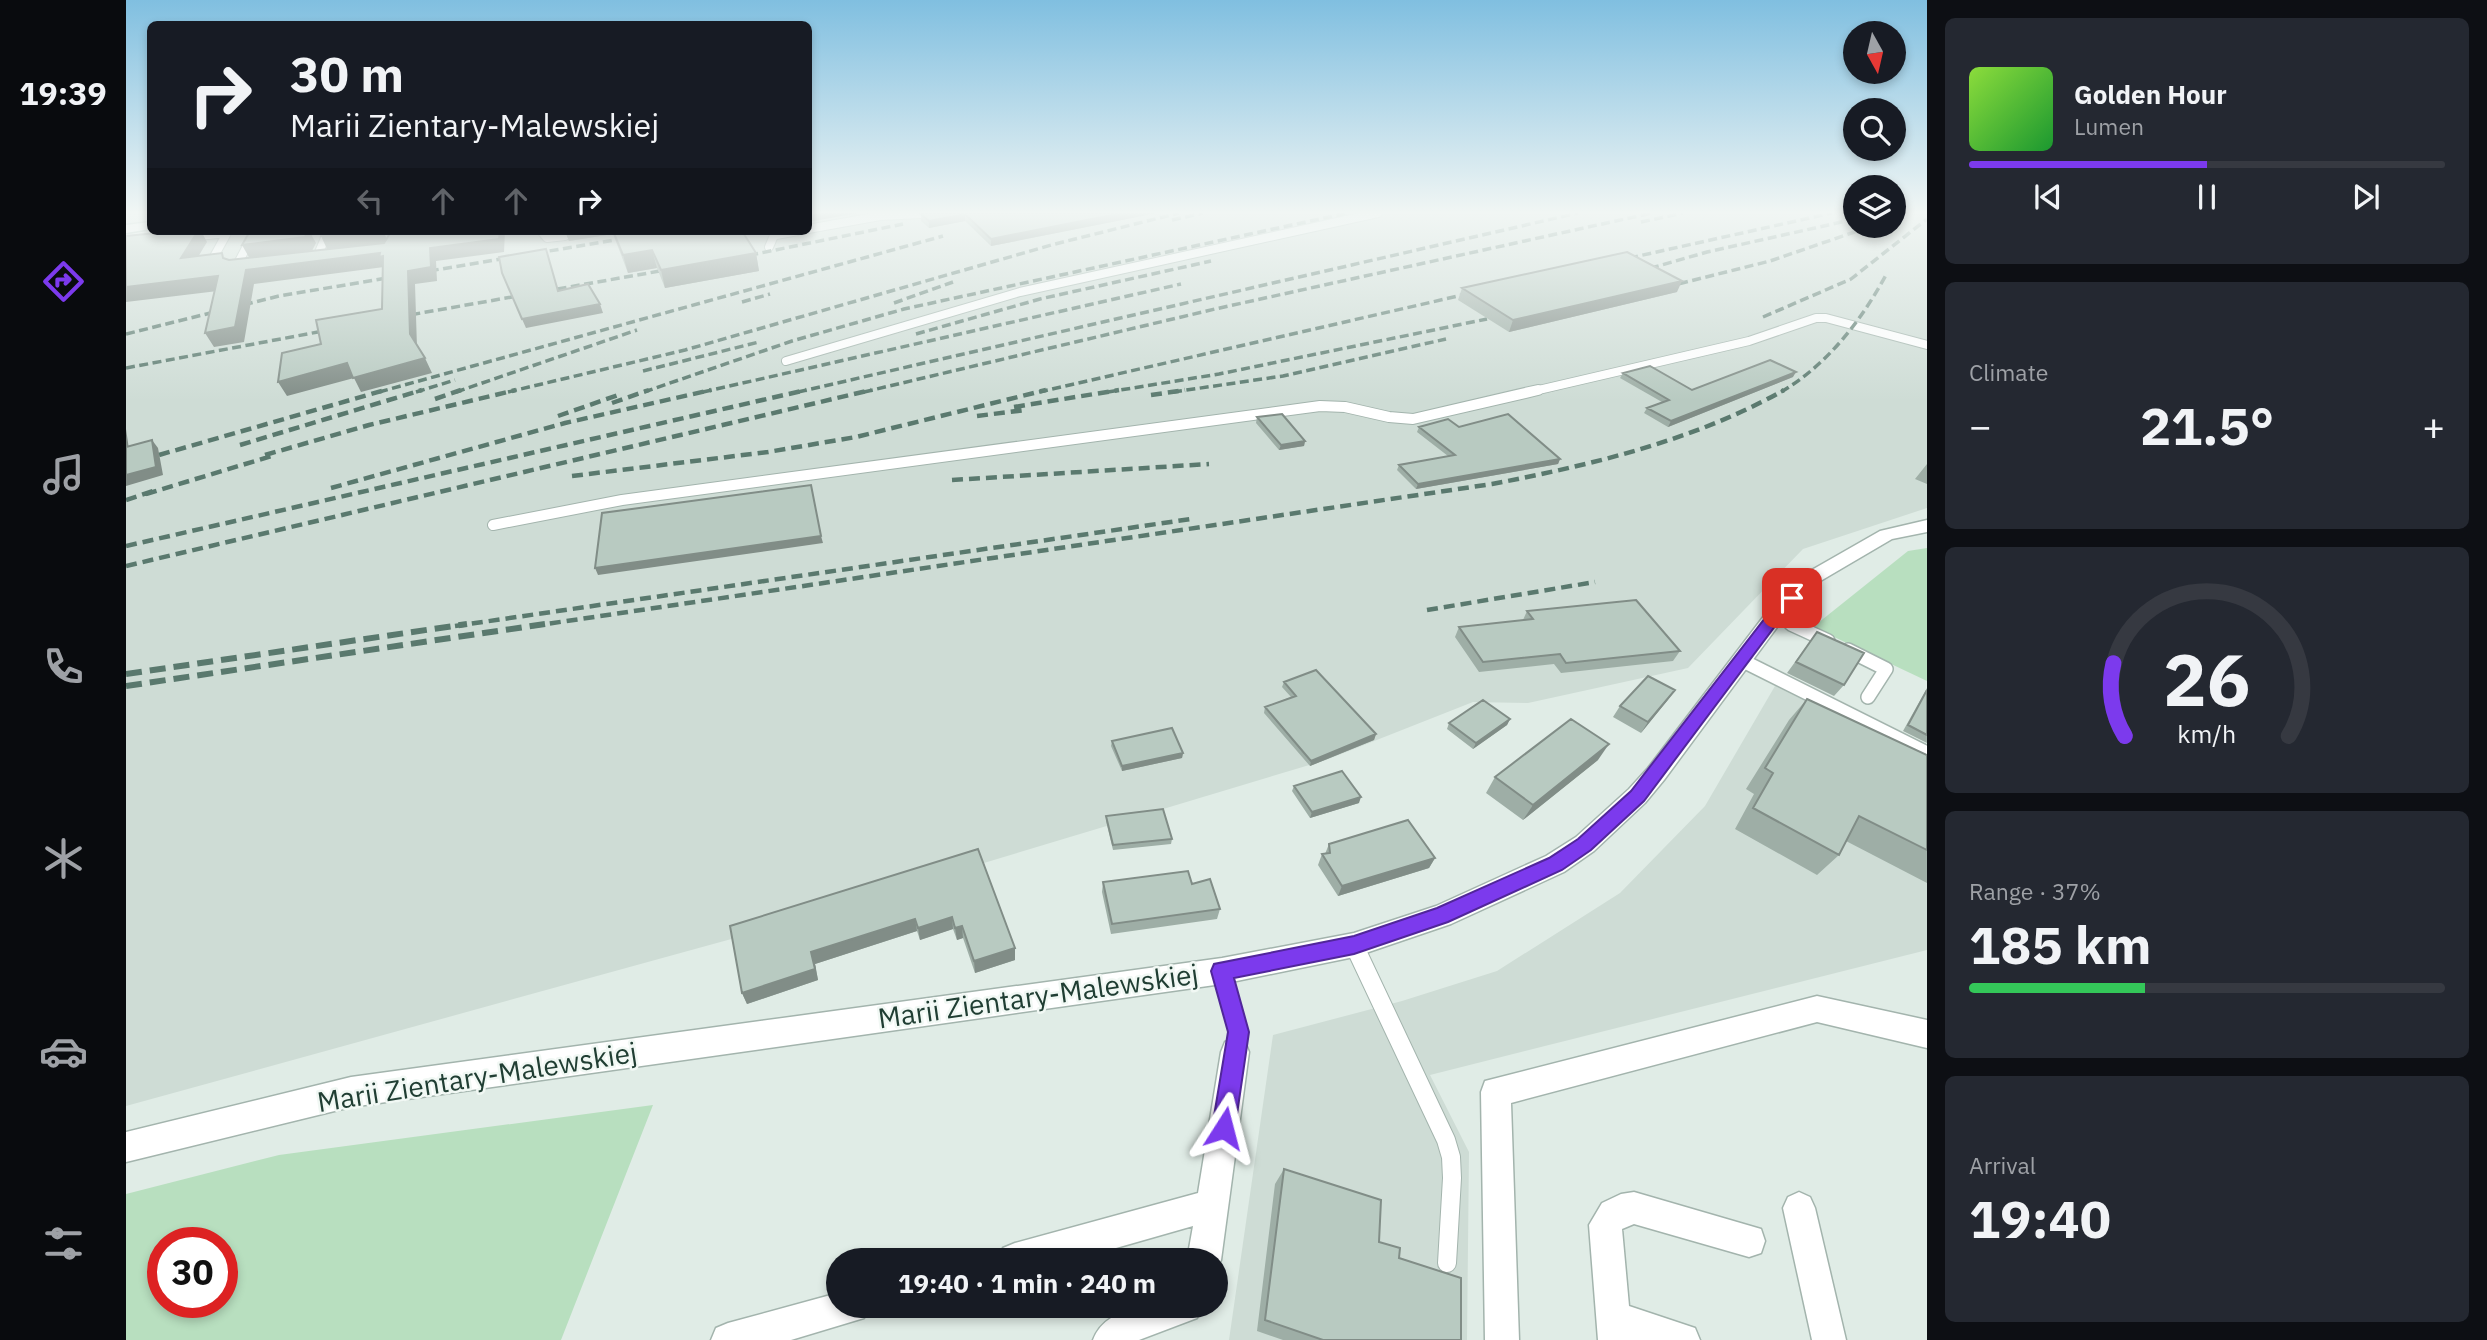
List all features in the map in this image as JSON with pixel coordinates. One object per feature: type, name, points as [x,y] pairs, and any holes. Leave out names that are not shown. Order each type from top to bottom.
[{"type":"street","name":"Marii Zientary-Malewskiej","points":[[126,1147],[351,1093],[1222,971],[1354,945],[1441,916],[1555,864],[1585,844],[1637,796],[1656,774],[1774,617],[1810,579],[1848,554],[1885,536],[1927,526]]},
{"type":"street","points":[[1502,1340],[1496,1092],[1816,1009],[1927,1034]]},
{"type":"street","points":[[1206,1248],[1235,1052]]},
{"type":"street","points":[[1058,1248],[1212,1205]]},
{"type":"street","points":[[1683,1340],[1614,1329],[1605,1225],[1610,1216],[1621,1209],[1634,1208],[1749,1241]]},
{"type":"street","points":[[1799,1208],[1829,1340]]},
{"type":"street","points":[[728,1340],[826,1313]]},
{"type":"street","points":[[1110,1340],[1125,1328],[1152,1318]]},
{"type":"lane","points":[[786,361],[1020,292],[1095,276]]},
{"type":"lane","points":[[493,525],[622,500],[1320,406],[1339,404],[1382,416],[1413,419],[1749,341],[1816,318],[1826,318],[1927,345]]},
{"type":"lane","points":[[1774,617],[1886,669],[1868,697]]},
{"type":"lane","points":[[1741,660],[1927,753]]},
{"type":"lane","points":[[1354,945],[1446,1140],[1451,1157],[1447,1263]]},
{"type":"lane","points":[[1222,971],[1238,1032],[1235,1052]]},
{"type":"shaded area","points":[[126,276],[1927,276],[1927,508],[1803,549],[1688,668],[1528,703],[1473,702],[1326,760],[735,938],[126,1106]]},
{"type":"shaded area","points":[[1775,686],[1927,762],[1927,950],[1430,1075],[1469,1152],[1467,1340],[1229,1340],[1273,1035],[1402,1001],[1497,971],[1620,893],[1705,806]]},
{"type":"green space","points":[[1927,548],[1927,681],[1813,627],[1908,551]]},
{"type":"green space","points":[[653,1105],[561,1340],[126,1340],[126,1194],[279,1155]]},
{"type":"building","points":[[126,276],[245,276],[235,327],[205,333],[218,276],[126,287]]},
{"type":"building","points":[[383,276],[408,276],[410,334],[425,358],[353,378],[347,363],[278,382],[282,353],[321,344],[316,320],[382,309]]},
{"type":"building","points":[[503,276],[554,276],[558,291],[588,284],[600,304],[522,319]]},
{"type":"building","points":[[1519,276],[1672,276],[1682,281],[1513,320],[1462,288]]},
{"type":"building","points":[[1770,360],[1796,372],[1671,421],[1647,408],[1669,400],[1623,373],[1650,366],[1692,390]]},
{"type":"building","points":[[1282,414],[1305,441],[1281,445],[1257,417]]},
{"type":"building","points":[[1508,414],[1560,459],[1418,484],[1399,465],[1455,455],[1419,427],[1448,419],[1459,427]]},
{"type":"building","points":[[152,440],[156,467],[126,475],[126,447]]},
{"type":"building","points":[[811,485],[821,536],[595,568],[602,513]]},
{"type":"building","points":[[1636,600],[1680,651],[1566,663],[1560,654],[1483,662],[1459,627],[1533,619],[1527,611]]},
{"type":"building","points":[[1817,632],[1864,653],[1844,685],[1796,662]]},
{"type":"building","points":[[1316,670],[1376,734],[1311,761],[1265,707],[1296,696],[1284,682]]},
{"type":"building","points":[[1648,676],[1675,690],[1648,722],[1620,706]]},
{"type":"building","points":[[1927,690],[1927,735],[1908,725]]},
{"type":"building","points":[[1807,699],[1927,755],[1927,850],[1859,816],[1839,855],[1753,808],[1773,773],[1765,768]]},
{"type":"building","points":[[1483,700],[1510,719],[1476,743],[1449,723]]},
{"type":"building","points":[[1571,719],[1609,744],[1533,805],[1495,777]]},
{"type":"building","points":[[1172,728],[1183,753],[1122,766],[1112,741]]},
{"type":"building","points":[[1342,771],[1361,797],[1312,812],[1294,786]]},
{"type":"building","points":[[1163,809],[1172,839],[1113,845],[1106,816]]},
{"type":"building","points":[[1408,820],[1435,858],[1342,886],[1322,854],[1330,853],[1329,844]]},
{"type":"building","points":[[978,849],[1015,948],[974,961],[962,926],[955,928],[952,917],[918,928],[915,919],[811,952],[815,969],[742,993],[730,926]]},
{"type":"building","points":[[1188,871],[1192,884],[1210,879],[1220,909],[1112,924],[1103,882]]},
{"type":"building","points":[[1284,1169],[1381,1200],[1379,1242],[1400,1248],[1399,1258],[1461,1278],[1461,1340],[1323,1340],[1265,1320]]},
{"type":"railway","points":[[126,334],[279,296],[402,276]]},
{"type":"railway","points":[[398,317],[634,276]]},
{"type":"railway","points":[[379,392],[800,276]]},
{"type":"railway","points":[[508,392],[685,350],[945,276]]},
{"type":"railway","points":[[644,392],[792,341],[904,309],[1058,276]]},
{"type":"railway","points":[[916,334],[1040,299],[1146,276]]},
{"type":"railway","points":[[798,392],[1306,276]]},
{"type":"railway","points":[[864,392],[1367,276]]},
{"type":"railway","points":[[1666,287],[1712,276]]},
{"type":"railway","points":[[1763,317],[1855,276]]},
{"type":"railway","points":[[1781,392],[1813,369],[1841,341],[1866,309],[1886,276]]},
{"type":"railway","points":[[894,303],[953,282]]},
{"type":"railway","points":[[703,392],[1181,284]]},
{"type":"railway","points":[[1039,392],[1480,291]]},
{"type":"railway","points":[[742,302],[770,294]]},
{"type":"railway","points":[[1108,392],[1219,374],[1487,319]]},
{"type":"railway","points":[[126,368],[339,328]]},
{"type":"railway","points":[[456,392],[637,330]]},
{"type":"railway","points":[[1173,392],[1283,376],[1446,339]]},
{"type":"railway","points":[[643,371],[759,342]]},
{"type":"railway","points":[[416,392],[455,380]]},
{"type":"railway","points":[[159,455],[385,390]]},
{"type":"railway","points":[[240,445],[422,390]]},
{"type":"railway","points":[[435,399],[461,390]]},
{"type":"railway","points":[[265,455],[369,425],[516,390]]},
{"type":"railway","points":[[612,403],[649,390]]},
{"type":"railway","points":[[331,488],[565,423],[711,390]]},
{"type":"railway","points":[[126,546],[806,390]]},
{"type":"railway","points":[[126,566],[871,390]]},
{"type":"railway","points":[[572,476],[768,452],[856,437],[1046,390]]},
{"type":"railway","points":[[1014,407],[1119,390]]},
{"type":"railway","points":[[1151,395],[1185,390]]},
{"type":"railway","points":[[533,626],[1492,484],[1642,449],[1715,423],[1784,390]]},
{"type":"railway","points":[[558,416],[621,394]]},
{"type":"railway","points":[[977,416],[1025,410]]},
{"type":"railway","points":[[146,494],[275,455]]},
{"type":"railway","points":[[952,480],[1209,464]]},
{"type":"railway","points":[[126,500],[153,491]]},
{"type":"railway","points":[[455,626],[1191,519]]},
{"type":"railway","points":[[1427,610],[1595,582]]},
{"type":"railway","points":[[126,674],[467,624]]},
{"type":"railway","points":[[126,686],[545,624]]},
{"type":"route","points":[[1224,1128],[1238,1032],[1222,971],[1354,945],[1441,916],[1555,864],[1585,844],[1637,796],[1774,617],[1792,598]]}]
